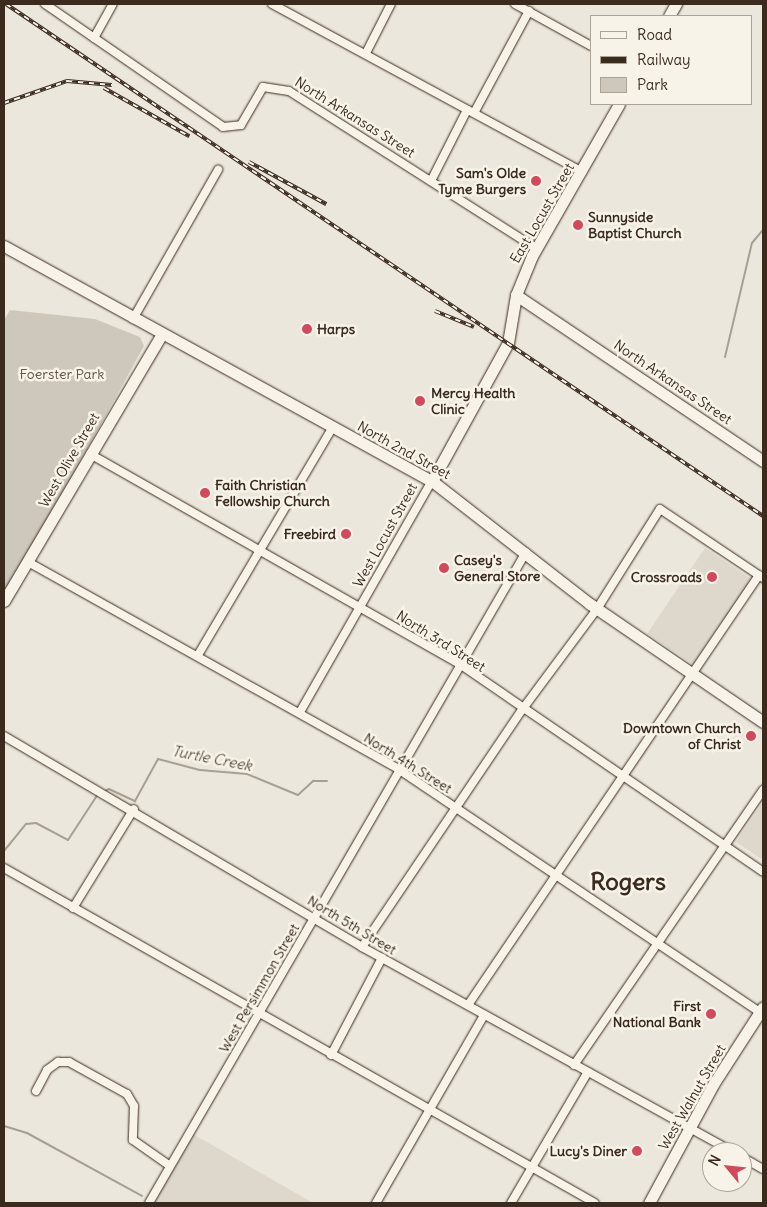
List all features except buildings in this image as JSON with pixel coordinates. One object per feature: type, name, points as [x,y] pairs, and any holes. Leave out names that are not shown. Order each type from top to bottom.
[{"type":"main road","points":[[670,15],[676,4]]},
{"type":"main road","name":"East Locust Street","points":[[508,343],[516,295],[538,249],[583,172],[618,105]]},
{"type":"main road","name":"North 2nd Street","points":[[4,246],[161,335],[432,481],[526,552],[597,609],[763,722]]},
{"type":"main road","name":"North Arkansas Street","points":[[516,295],[763,461]]},
{"type":"main road","name":"West Olive Street","points":[[4,601],[161,335]]},
{"type":"main road","name":"West Locust Street","points":[[432,481],[508,343]]},
{"type":"main road","name":"West Walnut Street","points":[[649,1203],[691,1128],[762,1011]]},
{"type":"street","name":"North Arkansas Street","points":[[45,4],[223,127],[241,125],[263,87],[274,86],[289,90],[538,249]]},
{"type":"street","points":[[94,38],[113,4]]},
{"type":"street","points":[[272,4],[366,53],[583,172]]},
{"type":"street","points":[[366,53],[391,4]]},
{"type":"street","points":[[515,4],[590,45]]},
{"type":"street","points":[[430,181],[528,11]]},
{"type":"street","points":[[132,319],[218,170]]},
{"type":"street","points":[[198,655],[332,428]]},
{"type":"street","name":"North 3rd Street","points":[[90,454],[362,607],[460,665],[522,710],[727,845],[763,872]]},
{"type":"street","name":"West Locust Street","points":[[300,712],[362,607],[432,481]]},
{"type":"street","points":[[362,947],[522,710],[597,609],[660,509],[761,576],[692,674],[468,1005]]},
{"type":"street","name":"West Persimmon Street","points":[[149,1203],[260,1015],[398,769],[526,552]]},
{"type":"street","name":"North 4th Street","points":[[28,562],[300,712],[398,769],[762,1011]]},
{"type":"street","name":"North 5th Street","points":[[4,736],[134,809],[362,947],[716,1142]]},
{"type":"street","points":[[574,1065],[660,944],[763,790]]},
{"type":"street","points":[[73,908],[134,809]]},
{"type":"street","points":[[4,868],[594,1203]]},
{"type":"street","points":[[331,1055],[382,958]]},
{"type":"street","points":[[376,1203],[484,1015]]},
{"type":"street","points":[[36,1091],[47,1070],[69,1062],[127,1094],[134,1106],[134,1140],[170,1166]]},
{"type":"street","points":[[511,1203],[588,1072]]},
{"type":"street","points":[[752,1163],[763,1169]]},
{"type":"shaded area","points":[[705,548],[754,581],[696,666],[647,633]]},
{"type":"shaded area","points":[[763,802],[763,860],[736,842]]},
{"type":"shaded area","points":[[193,1134],[313,1203],[154,1203]]},
{"type":"green space","name":"Foerster Park","points":[[10,310],[95,319],[140,337],[144,346],[4,600],[4,320]]},
{"type":"waterway","points":[[725,357],[752,243],[763,230]]},
{"type":"waterway","name":"Turtle Creek","points":[[103,792],[109,789],[135,801],[158,759],[200,770],[247,774],[298,795],[313,781],[327,781]]},
{"type":"waterway","name":"Turtle Creek","points":[[4,851],[26,824],[36,823],[68,840],[98,794]]},
{"type":"waterway","points":[[4,1126],[27,1133],[142,1196]]},
{"type":"railway","points":[[6,4],[763,516]]},
{"type":"railway","points":[[4,103],[67,81],[112,85]]},
{"type":"railway","points":[[104,88],[189,136]]},
{"type":"railway","points":[[249,162],[326,204]]},
{"type":"railway","points":[[435,311],[474,327]]},
{"type":"place","name":"Sam's Olde Tyme Burgers","points":[[536,181]]},
{"type":"place","name":"Sunnyside Baptist Church","points":[[578,225]]},
{"type":"place","name":"Harps","points":[[307,329]]},
{"type":"place","name":"Mercy Health Clinic","points":[[420,401]]},
{"type":"place","name":"Faith Christian Fellowship Church","points":[[205,493]]},
{"type":"place","name":"Freebird","points":[[346,534]]},
{"type":"place","name":"Casey's General Store","points":[[444,568]]},
{"type":"place","name":"Crossroads","points":[[712,577]]},
{"type":"place","name":"Downtown Church of Christ","points":[[751,736]]},
{"type":"place","name":"First National Bank","points":[[711,1014]]},
{"type":"place","name":"Lucy's Diner","points":[[637,1151]]},
{"type":"district","name":"Rogers","points":[[628,882]]}]
